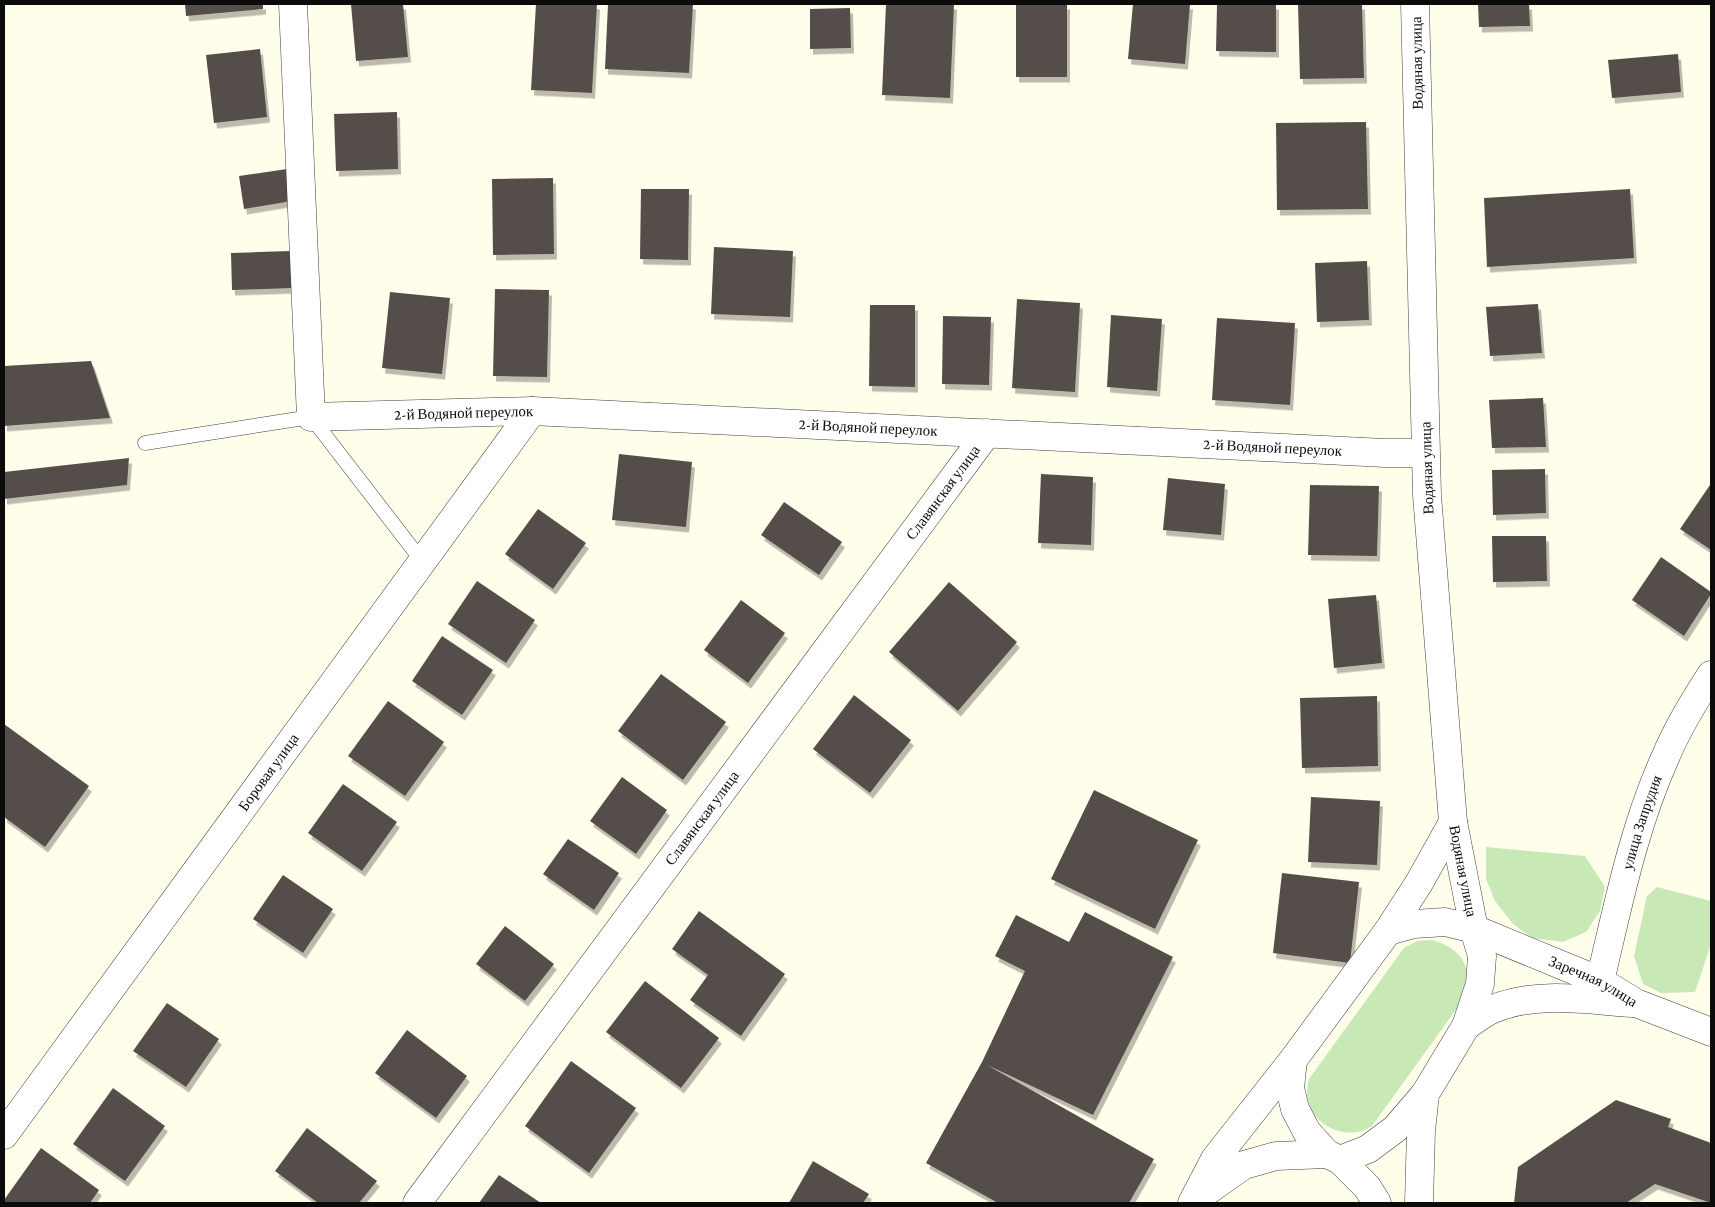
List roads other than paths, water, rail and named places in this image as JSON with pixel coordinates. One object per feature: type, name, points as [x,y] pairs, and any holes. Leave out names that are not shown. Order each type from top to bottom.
[{"type":"street","points":[[293,4],[311,416]]},
{"type":"street","name":"Водяная улица","points":[[1416,4],[1427,496],[1453,822],[1474,929],[1482,956],[1480,984],[1466,1026]]},
{"type":"street","name":"2-й Водяной переулок","points":[[311,416],[532,411],[1385,453],[1425,453]]},
{"type":"street","name":"Боровая улица","points":[[4,1135],[532,411]]},
{"type":"street","name":"Славянская улица","points":[[416,1203],[987,433]]},
{"type":"street","name":"улица Запрудня","points":[[1600,981],[1623,882],[1646,807],[1665,757],[1693,704],[1711,675]]},
{"type":"street","points":[[1192,1202],[1215,1159],[1293,1060],[1388,931],[1419,883],[1453,822]]},
{"type":"street","name":"Заречная улица","points":[[1388,931],[1414,924],[1446,922],[1474,929],[1600,981],[1636,1003],[1711,1032]]},
{"type":"street","points":[[1192,1202],[1244,1165],[1276,1156],[1334,1157],[1368,1149],[1395,1130],[1424,1094],[1466,1026],[1492,1010],[1523,1000],[1556,997],[1636,1003]]},
{"type":"street","points":[[1293,1060],[1290,1088],[1295,1109],[1307,1132],[1367,1187],[1377,1203]]},
{"type":"street","points":[[1419,1203],[1424,1094]]},
{"type":"lane","points":[[145,442],[311,416],[422,561]]}]
